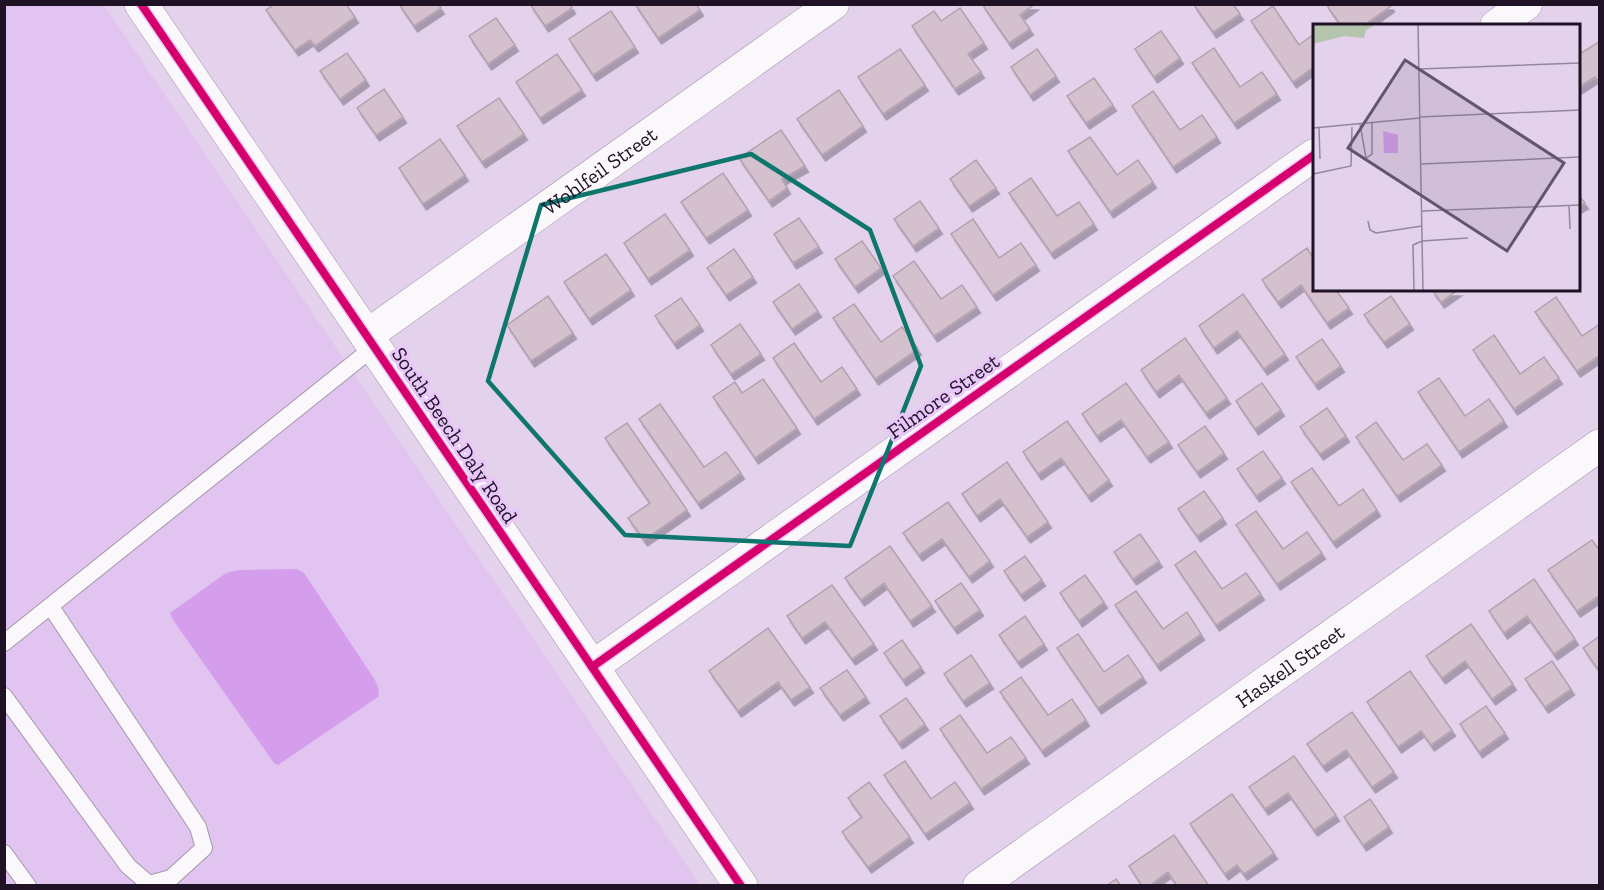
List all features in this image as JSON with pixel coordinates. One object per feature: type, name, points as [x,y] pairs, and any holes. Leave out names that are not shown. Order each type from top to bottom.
[{"type":"street","name":"South Beech Daly Road","points":[[141,4],[741,885]]},
{"type":"street","name":"Wohlfeil Street","points":[[370,341],[833,4]]},
{"type":"street","points":[[1500,24],[1526,4]]},
{"type":"street","name":"Filmore Street","points":[[592,667],[1313,155]]},
{"type":"street","name":"Haskell Street","points":[[979,885],[1599,445]]},
{"type":"lane","points":[[4,643],[370,341]]},
{"type":"lane","points":[[4,696],[128,866],[149,884],[171,878],[204,848],[198,827],[51,606]]},
{"type":"lane","points":[[4,853],[28,885]]},
{"type":"highlighted area","points":[[751,154],[870,230],[921,366],[850,546],[625,535],[488,381],[541,205]]},
{"type":"shaded area","points":[[5,5],[104,5],[700,885],[5,886]]},
{"type":"shaded area","points":[[297,569],[304,573],[375,680],[379,690],[378,697],[278,765],[274,763],[170,613],[226,573],[239,570]]},
{"type":"building","points":[[275,4],[346,4],[355,17],[315,46],[310,40],[295,50],[266,10]]},
{"type":"building","points":[[399,4],[438,4],[441,8],[414,26]]},
{"type":"building","points":[[530,4],[570,4],[572,8],[545,26]]},
{"type":"building","points":[[635,4],[696,4],[700,10],[658,38]]},
{"type":"building","points":[[982,4],[1035,4],[1020,15],[1030,29],[1009,43]]},
{"type":"building","points":[[1233,4],[1240,14],[1213,32],[1194,5]]},
{"type":"building","points":[[1326,4],[1390,4],[1391,6],[1366,24],[1340,24]]},
{"type":"building","points":[[1273,6],[1299,45],[1313,35],[1313,68],[1293,82],[1251,21]]},
{"type":"building","points":[[960,8],[984,43],[968,54],[981,72],[955,89],[912,26],[934,11],[941,21]]},
{"type":"building","points":[[611,11],[635,47],[593,75],[569,39]]},
{"type":"building","points":[[496,18],[515,45],[488,64],[469,36]]},
{"type":"building","points":[[1161,31],[1180,58],[1154,77],[1135,49]]},
{"type":"building","points":[[1600,41],[1600,84],[1595,77],[1580,87],[1580,54]]},
{"type":"building","points":[[1214,48],[1240,87],[1262,72],[1277,94],[1234,123],[1192,63]]},
{"type":"building","points":[[900,49],[925,85],[883,114],[858,77]]},
{"type":"building","points":[[1037,49],[1056,76],[1030,95],[1011,67]]},
{"type":"building","points":[[347,53],[366,80],[340,99],[320,71]]},
{"type":"building","points":[[557,54],[582,90],[540,118],[516,82]]},
{"type":"building","points":[[1094,78],[1113,105],[1086,123],[1067,96]]},
{"type":"building","points":[[384,89],[403,117],[376,135],[357,108]]},
{"type":"building","points":[[839,90],[863,126],[822,155],[797,119]]},
{"type":"building","points":[[1153,91],[1180,130],[1202,115],[1217,137],[1173,167],[1132,106]]},
{"type":"building","points":[[499,98],[524,134],[482,162],[457,126]]},
{"type":"building","points":[[781,130],[805,166],[782,179],[787,188],[769,201],[739,158]]},
{"type":"building","points":[[1090,137],[1117,175],[1138,160],[1153,182],[1110,212],[1068,151]]},
{"type":"building","points":[[440,139],[465,175],[423,204],[399,168]]},
{"type":"building","points":[[976,160],[996,188],[969,206],[950,179]]},
{"type":"building","points":[[723,173],[748,210],[706,238],[681,202]]},
{"type":"building","points":[[1031,178],[1057,216],[1079,202],[1094,224],[1051,253],[1009,193]]},
{"type":"building","points":[[1580,197],[1585,203],[1580,206]]},
{"type":"building","points":[[920,201],[939,228],[913,246],[894,219]]},
{"type":"building","points":[[665,214],[690,250],[648,279],[624,243]]},
{"type":"building","points":[[799,218],[819,247],[793,263],[774,234]]},
{"type":"building","points":[[973,219],[999,258],[1021,243],[1036,265],[993,295],[951,234]]},
{"type":"building","points":[[862,241],[881,268],[855,287],[835,259]]},
{"type":"building","points":[[1307,248],[1313,257],[1313,291],[1337,291],[1349,308],[1327,323],[1301,285],[1278,302],[1262,280]]},
{"type":"building","points":[[734,249],[753,277],[726,295],[707,268]]},
{"type":"building","points":[[606,254],[631,290],[589,319],[564,282]]},
{"type":"building","points":[[914,261],[941,299],[962,285],[977,307],[934,336],[893,276]]},
{"type":"building","points":[[799,284],[818,311],[792,329],[773,302]]},
{"type":"building","points":[[1433,291],[1457,291],[1441,302]]},
{"type":"building","points":[[1243,294],[1285,354],[1264,369],[1237,331],[1214,348],[1199,326]]},
{"type":"building","points":[[548,296],[573,333],[531,361],[507,325]]},
{"type":"building","points":[[1391,296],[1410,324],[1384,342],[1364,315]]},
{"type":"building","points":[[1556,297],[1582,336],[1600,324],[1600,355],[1577,371],[1535,312]]},
{"type":"building","points":[[681,298],[700,325],[674,343],[655,316]]},
{"type":"building","points":[[854,304],[881,342],[902,327],[918,349],[875,379],[833,318]]},
{"type":"building","points":[[740,324],[761,354],[731,374],[711,345]]},
{"type":"building","points":[[1494,335],[1520,374],[1544,357],[1559,378],[1514,409],[1473,350]]},
{"type":"building","points":[[1185,338],[1227,398],[1206,413],[1179,375],[1156,392],[1141,370]]},
{"type":"building","points":[[1322,339],[1341,366],[1315,384],[1296,357]]},
{"type":"building","points":[[794,343],[821,382],[842,367],[857,389],[814,419],[773,358]]},
{"type":"building","points":[[1439,378],[1465,416],[1489,399],[1504,421],[1459,452],[1418,392]]},
{"type":"building","points":[[763,379],[797,428],[755,458],[713,397],[735,382],[742,393]]},
{"type":"building","points":[[1126,383],[1169,442],[1147,457],[1121,420],[1097,436],[1082,414]]},
{"type":"building","points":[[1262,383],[1281,410],[1255,429],[1236,401]]},
{"type":"building","points":[[660,404],[704,467],[726,452],[741,473],[698,503],[639,419]]},
{"type":"building","points":[[1327,408],[1346,436],[1320,454],[1300,427]]},
{"type":"building","points":[[1067,421],[1109,480],[1088,496],[1061,458],[1038,474],[1023,452]]},
{"type":"building","points":[[1376,422],[1403,460],[1427,444],[1442,465],[1397,496],[1356,437]]},
{"type":"building","points":[[627,423],[687,510],[644,540],[628,518],[650,503],[605,438]]},
{"type":"building","points":[[1205,426],[1224,453],[1197,472],[1178,445]]},
{"type":"building","points":[[1263,451],[1282,478],[1256,496],[1237,469]]},
{"type":"building","points":[[1007,462],[1048,522],[1027,537],[1000,499],[977,516],[962,494]]},
{"type":"building","points":[[1312,468],[1339,506],[1363,489],[1377,510],[1333,542],[1291,482]]},
{"type":"building","points":[[1204,491],[1223,518],[1197,536],[1178,509]]},
{"type":"building","points":[[948,502],[990,561],[969,577],[942,539],[919,555],[903,533]]},
{"type":"building","points":[[1256,511],[1283,549],[1307,532],[1322,553],[1277,584],[1236,525]]},
{"type":"building","points":[[1140,534],[1159,561],[1133,579],[1114,552]]},
{"type":"building","points":[[1592,540],[1600,551],[1600,595],[1577,611],[1548,570]]},
{"type":"building","points":[[890,546],[932,606],[910,621],[884,583],[861,600],[845,578]]},
{"type":"building","points":[[1195,551],[1222,589],[1246,573],[1261,594],[1216,625],[1175,565]]},
{"type":"building","points":[[1025,556],[1042,580],[1021,595],[1004,571]]},
{"type":"building","points":[[1085,575],[1104,602],[1079,621],[1060,593]]},
{"type":"building","points":[[1534,579],[1575,639],[1554,654],[1527,616],[1504,633],[1489,611]]},
{"type":"building","points":[[961,583],[980,610],[954,628],[935,601]]},
{"type":"building","points":[[832,585],[874,644],[852,659],[825,622],[802,638],[787,616]]},
{"type":"building","points":[[1136,591],[1163,629],[1187,612],[1201,634],[1157,665],[1115,605]]},
{"type":"building","points":[[1025,616],[1044,644],[1018,662],[999,635]]},
{"type":"building","points":[[1471,624],[1513,684],[1492,699],[1465,661],[1442,678],[1426,656]]},
{"type":"building","points":[[768,628],[810,687],[791,700],[778,682],[738,711],[709,671]]},
{"type":"building","points":[[1078,634],[1104,672],[1128,655],[1143,677],[1098,708],[1057,648]]},
{"type":"building","points":[[1600,636],[1600,672],[1583,648]]},
{"type":"building","points":[[902,640],[921,667],[903,680],[884,653]]},
{"type":"building","points":[[971,655],[990,683],[963,701],[944,674]]},
{"type":"building","points":[[1552,661],[1571,689],[1545,707],[1525,679]]},
{"type":"building","points":[[847,670],[866,697],[840,715],[820,688]]},
{"type":"building","points":[[1410,671],[1452,730],[1431,745],[1421,731],[1398,747],[1367,702]]},
{"type":"building","points":[[1021,677],[1048,715],[1072,699],[1086,720],[1042,751],[1000,692]]},
{"type":"building","points":[[906,698],[925,724],[899,743],[880,716]]},
{"type":"building","points":[[1486,706],[1505,733],[1479,752],[1460,724]]},
{"type":"building","points":[[1352,712],[1394,772],[1372,787],[1346,750],[1323,766],[1307,744]]},
{"type":"building","points":[[960,715],[987,753],[1011,737],[1026,758],[981,789],[940,729]]},
{"type":"building","points":[[1294,756],[1336,815],[1314,830],[1288,793],[1265,809],[1249,787]]},
{"type":"building","points":[[905,761],[931,799],[955,782],[970,803],[925,834],[884,775]]},
{"type":"building","points":[[869,782],[910,837],[868,867],[842,832],[862,817],[848,798]]},
{"type":"building","points":[[1232,794],[1274,853],[1244,874],[1237,865],[1225,874],[1190,824]]},
{"type":"building","points":[[1370,799],[1389,827],[1363,845],[1344,817]]},
{"type":"building","points":[[1174,835],[1209,886],[1177,886],[1168,872],[1149,886],[1142,886],[1129,866]]},
{"type":"building","points":[[1116,879],[1121,886],[1106,886]]},
{"type":"cycle path","points":[[141,4],[741,886]]},
{"type":"cycle path","points":[[592,667],[1313,156]]}]
